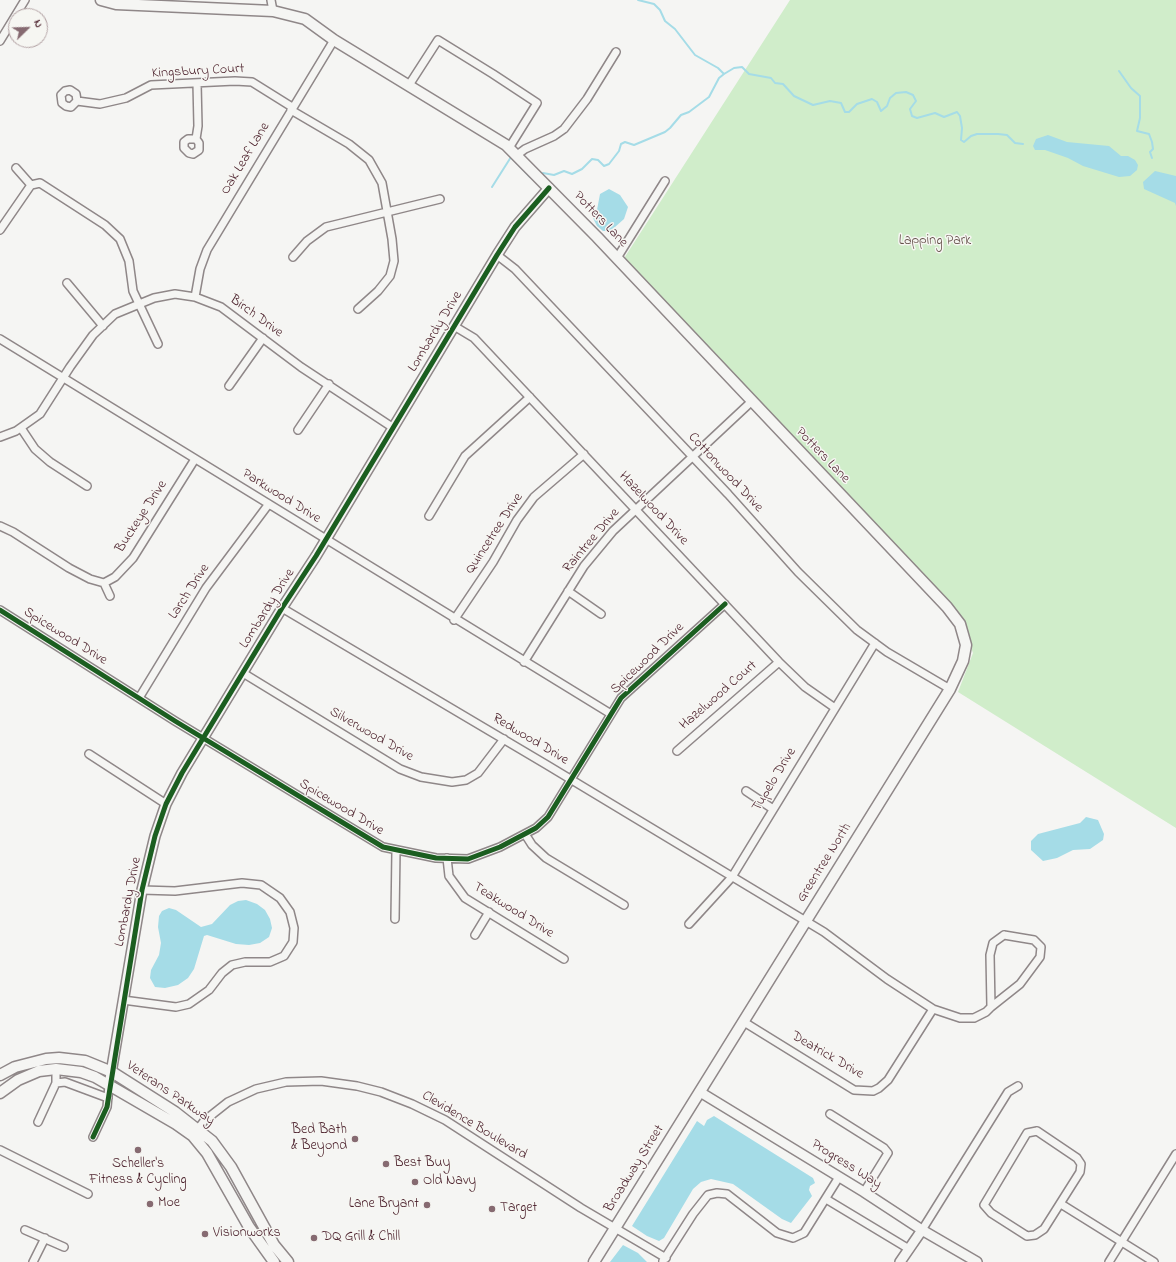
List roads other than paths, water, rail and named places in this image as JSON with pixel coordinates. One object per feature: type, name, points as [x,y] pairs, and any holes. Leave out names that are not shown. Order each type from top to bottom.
[{"type":"main road","name":"Potters Lane","points":[[101,0],[116,4],[273,11],[305,19],[334,40],[509,148],[550,188],[617,258],[751,402],[947,607],[960,624],[966,645]]},
{"type":"main road","name":"Greentree North","points":[[700,1092],[950,689],[963,661],[966,645]]},
{"type":"main road","name":"Veterans Parkway","points":[[0,1075],[15,1067],[46,1059],[59,1058],[85,1061],[112,1072],[196,1132],[249,1227],[274,1262]]},
{"type":"main road","name":"Veterans Parkway","points":[[0,1092],[18,1080],[39,1071],[56,1069],[82,1072],[109,1085],[176,1124],[212,1140],[231,1167],[274,1245],[288,1262]]},
{"type":"main road","name":"Broadway Street","points":[[594,1262],[700,1092]]},
{"type":"street","points":[[0,41],[25,0]]},
{"type":"street","points":[[271,0],[273,11]]},
{"type":"street","name":"Oak Leaf Lane","points":[[195,297],[200,269],[207,250],[334,40]]},
{"type":"street","points":[[409,85],[438,40],[493,74],[537,103],[509,148]]},
{"type":"street","points":[[517,155],[525,148],[554,136],[564,129],[586,99],[616,52]]},
{"type":"street","name":"Kingsbury Court","points":[[77,101],[100,104],[109,103],[126,98],[151,85],[252,82],[349,144],[369,160],[382,183],[386,213],[392,239],[394,261],[390,276],[378,291],[358,309]]},
{"type":"street","points":[[196,139],[198,126],[197,83]]},
{"type":"street","points":[[16,168],[30,185]]},
{"type":"street","points":[[617,258],[666,181]]},
{"type":"street","points":[[0,230],[30,185],[40,183],[105,225],[120,239],[129,261],[133,291],[158,344]]},
{"type":"street","name":"Lombardy Drive","points":[[109,1085],[142,890],[155,836],[166,804],[182,773],[203,738],[282,608],[326,540],[392,427],[497,255],[515,227],[550,188]]},
{"type":"street","points":[[293,257],[307,241],[326,228],[440,199]]},
{"type":"street","name":"Cottonwood Drive","points":[[497,255],[516,269],[633,395],[693,456],[798,572],[857,630],[950,689]]},
{"type":"street","points":[[66,283],[103,326]]},
{"type":"street","name":"Birch Drive","points":[[0,437],[21,428],[40,414],[93,335],[115,314],[154,298],[175,294],[195,297],[221,307],[328,384],[392,427]]},
{"type":"street","name":"Hazelwood Drive","points":[[454,326],[474,338],[779,662],[805,687],[835,708]]},
{"type":"street","name":"Parkwood Drive","points":[[0,338],[454,620],[611,714]]},
{"type":"street","points":[[229,386],[263,338]]},
{"type":"street","points":[[298,430],[328,384]]},
{"type":"street","points":[[429,516],[465,456],[530,397]]},
{"type":"street","name":"Raintree Drive","points":[[524,662],[584,566],[604,542],[751,402]]},
{"type":"street","points":[[21,428],[35,449],[50,462],[87,486]]},
{"type":"street","name":"Quincetree Drive","points":[[454,620],[493,562],[517,520],[534,497],[584,454]]},
{"type":"street","name":"Buckeye Drive","points":[[104,583],[115,577],[133,558],[195,459]]},
{"type":"street","name":"Larch Drive","points":[[139,698],[206,588],[268,504]]},
{"type":"street","points":[[0,526],[13,532],[69,568],[90,579],[104,583],[110,596]]},
{"type":"street","points":[[568,592],[601,614]]},
{"type":"street","name":"Spicewood Drive","points":[[0,610],[203,738],[383,847],[447,858],[468,859],[500,847],[525,834],[536,828],[548,817],[621,698],[725,604]]},
{"type":"street","name":"Redwood Drive","points":[[282,608],[806,920],[887,979],[933,1009],[960,1018],[974,1018],[986,1012],[1020,984],[1040,957],[1041,946],[1034,940],[1004,935],[993,943],[990,955],[991,1007]]},
{"type":"street","name":"Tupelo Drive","points":[[689,924],[732,877],[876,643]]},
{"type":"street","name":"Hazelwood Court","points":[[677,751],[779,662]]},
{"type":"street","name":"Silverwood Drive","points":[[243,673],[400,769],[421,778],[452,782],[466,780],[478,773],[504,740]]},
{"type":"street","points":[[89,754],[166,804]]},
{"type":"street","points":[[746,791],[773,809]]},
{"type":"street","points":[[525,834],[532,845],[546,858],[624,905]]},
{"type":"street","points":[[395,919],[396,850]]},
{"type":"street","name":"Teakwood Drive","points":[[447,858],[449,876],[465,898],[564,959]]},
{"type":"street","points":[[123,1000],[176,1007],[188,1004],[209,990],[222,973],[232,965],[245,962],[270,962],[284,956],[293,942],[294,928],[290,912],[280,898],[261,885],[242,883],[181,890],[142,890]]},
{"type":"street","points":[[475,935],[489,912]]},
{"type":"street","name":"Deatrick Drive","points":[[744,1022],[854,1090],[873,1091],[888,1080],[933,1009]]},
{"type":"street","points":[[38,1122],[56,1083],[56,1069]]},
{"type":"street","name":"Clevidence Boulevard","points":[[196,1132],[228,1102],[256,1090],[286,1082],[321,1081],[357,1086],[381,1092],[412,1104],[445,1120],[614,1228],[625,1233],[664,1260]]},
{"type":"street","points":[[56,1083],[65,1082],[108,1098]]},
{"type":"street","points":[[93,1137],[107,1108],[109,1085]]},
{"type":"street","points":[[900,1262],[922,1230],[1008,1092],[1018,1086]]},
{"type":"street","name":"Progress Way","points":[[700,1092],[864,1192],[922,1230],[977,1262]]},
{"type":"street","points":[[830,1114],[884,1148],[888,1153],[864,1192]]},
{"type":"street","points":[[1037,1131],[1077,1158],[1081,1164],[1080,1172],[1061,1204],[1044,1229],[1036,1235],[1026,1236],[991,1213],[984,1205],[1027,1133],[1037,1131]]},
{"type":"street","points":[[0,1150],[88,1194]]},
{"type":"street","points":[[1109,1262],[1176,1154]]},
{"type":"street","points":[[664,1260],[692,1214],[708,1195],[718,1193],[728,1194],[776,1233],[793,1238],[804,1233],[839,1177]]},
{"type":"street","points":[[826,1199],[909,1249]]},
{"type":"street","points":[[1061,1204],[1154,1262]]},
{"type":"street","points":[[25,1230],[64,1247]]},
{"type":"street","points":[[33,1262],[45,1238]]},
{"type":"water","points":[[1048,135],[1067,142],[1109,146],[1121,156],[1128,156],[1135,160],[1138,165],[1137,170],[1130,176],[1119,177],[1083,166],[1068,158],[1045,150],[1035,150],[1033,146],[1036,139]]},
{"type":"water","points":[[1155,171],[1176,176],[1176,206],[1175,203],[1144,189],[1143,182]]},
{"type":"water","points":[[609,189],[620,195],[628,207],[624,219],[609,231],[603,231],[597,226],[593,218],[597,210],[600,194]]},
{"type":"water","points":[[1086,817],[1098,820],[1104,834],[1103,840],[1090,849],[1073,850],[1057,858],[1043,861],[1031,850],[1031,841],[1038,834],[1080,823]]},
{"type":"water","points":[[246,900],[257,904],[265,910],[270,919],[272,928],[269,937],[260,943],[249,945],[236,944],[207,935],[204,936],[194,969],[188,978],[178,985],[165,988],[155,987],[150,978],[151,970],[159,955],[161,943],[158,927],[159,916],[162,911],[169,908],[176,910],[201,927],[212,924],[230,905],[238,901]]},
{"type":"water","points":[[714,1116],[813,1178],[815,1183],[810,1186],[809,1190],[812,1196],[791,1223],[782,1219],[733,1184],[711,1179],[701,1182],[693,1189],[664,1238],[659,1241],[647,1236],[632,1226],[697,1121],[704,1126],[707,1120]]},
{"type":"water","points":[[623,1245],[638,1253],[647,1262],[610,1262]]},
{"type":"waterway","points":[[638,0],[654,4],[660,10],[665,21],[675,29],[695,55],[718,68],[724,74]]},
{"type":"waterway","points":[[543,173],[554,175],[564,171],[572,174],[582,169],[592,159],[598,160],[604,166],[609,164],[619,151],[621,144],[625,142],[634,145],[665,132],[681,115],[689,112],[709,97],[719,78],[734,68],[742,67],[749,74],[771,78],[775,83],[783,84],[794,96],[813,105],[830,101],[841,103],[845,112],[849,112],[857,104],[872,99],[877,102],[881,111],[887,106],[890,98],[896,93],[906,92],[913,95],[916,101],[910,109],[912,116],[917,118],[935,113],[944,117],[957,112],[960,116],[962,128],[961,140],[964,142],[971,136],[977,134],[998,134],[1007,135],[1015,143],[1023,144]]},
{"type":"waterway","points":[[1119,71],[1131,88],[1140,96],[1140,118],[1137,131],[1149,134],[1153,149],[1150,152],[1152,158]]},
{"type":"waterway","points":[[492,187],[511,157],[530,177]]},
{"type":"place","name":"Bed Bath & Beyond","points":[[355,1139]]},
{"type":"place","name":"Scheller's Fitness & Cycling","points":[[138,1150]]},
{"type":"place","name":"Best Buy","points":[[386,1164]]},
{"type":"place","name":"Old Navy","points":[[415,1182]]},
{"type":"place","name":"Moe","points":[[150,1204]]},
{"type":"place","name":"Lane Bryant","points":[[427,1205]]},
{"type":"place","name":"Target","points":[[492,1209]]},
{"type":"place","name":"Visionworks","points":[[205,1234]]},
{"type":"place","name":"DQ Grill & Chill","points":[[314,1238]]},
{"type":"park label","name":"Lapping Park","points":[[935,242]]}]
